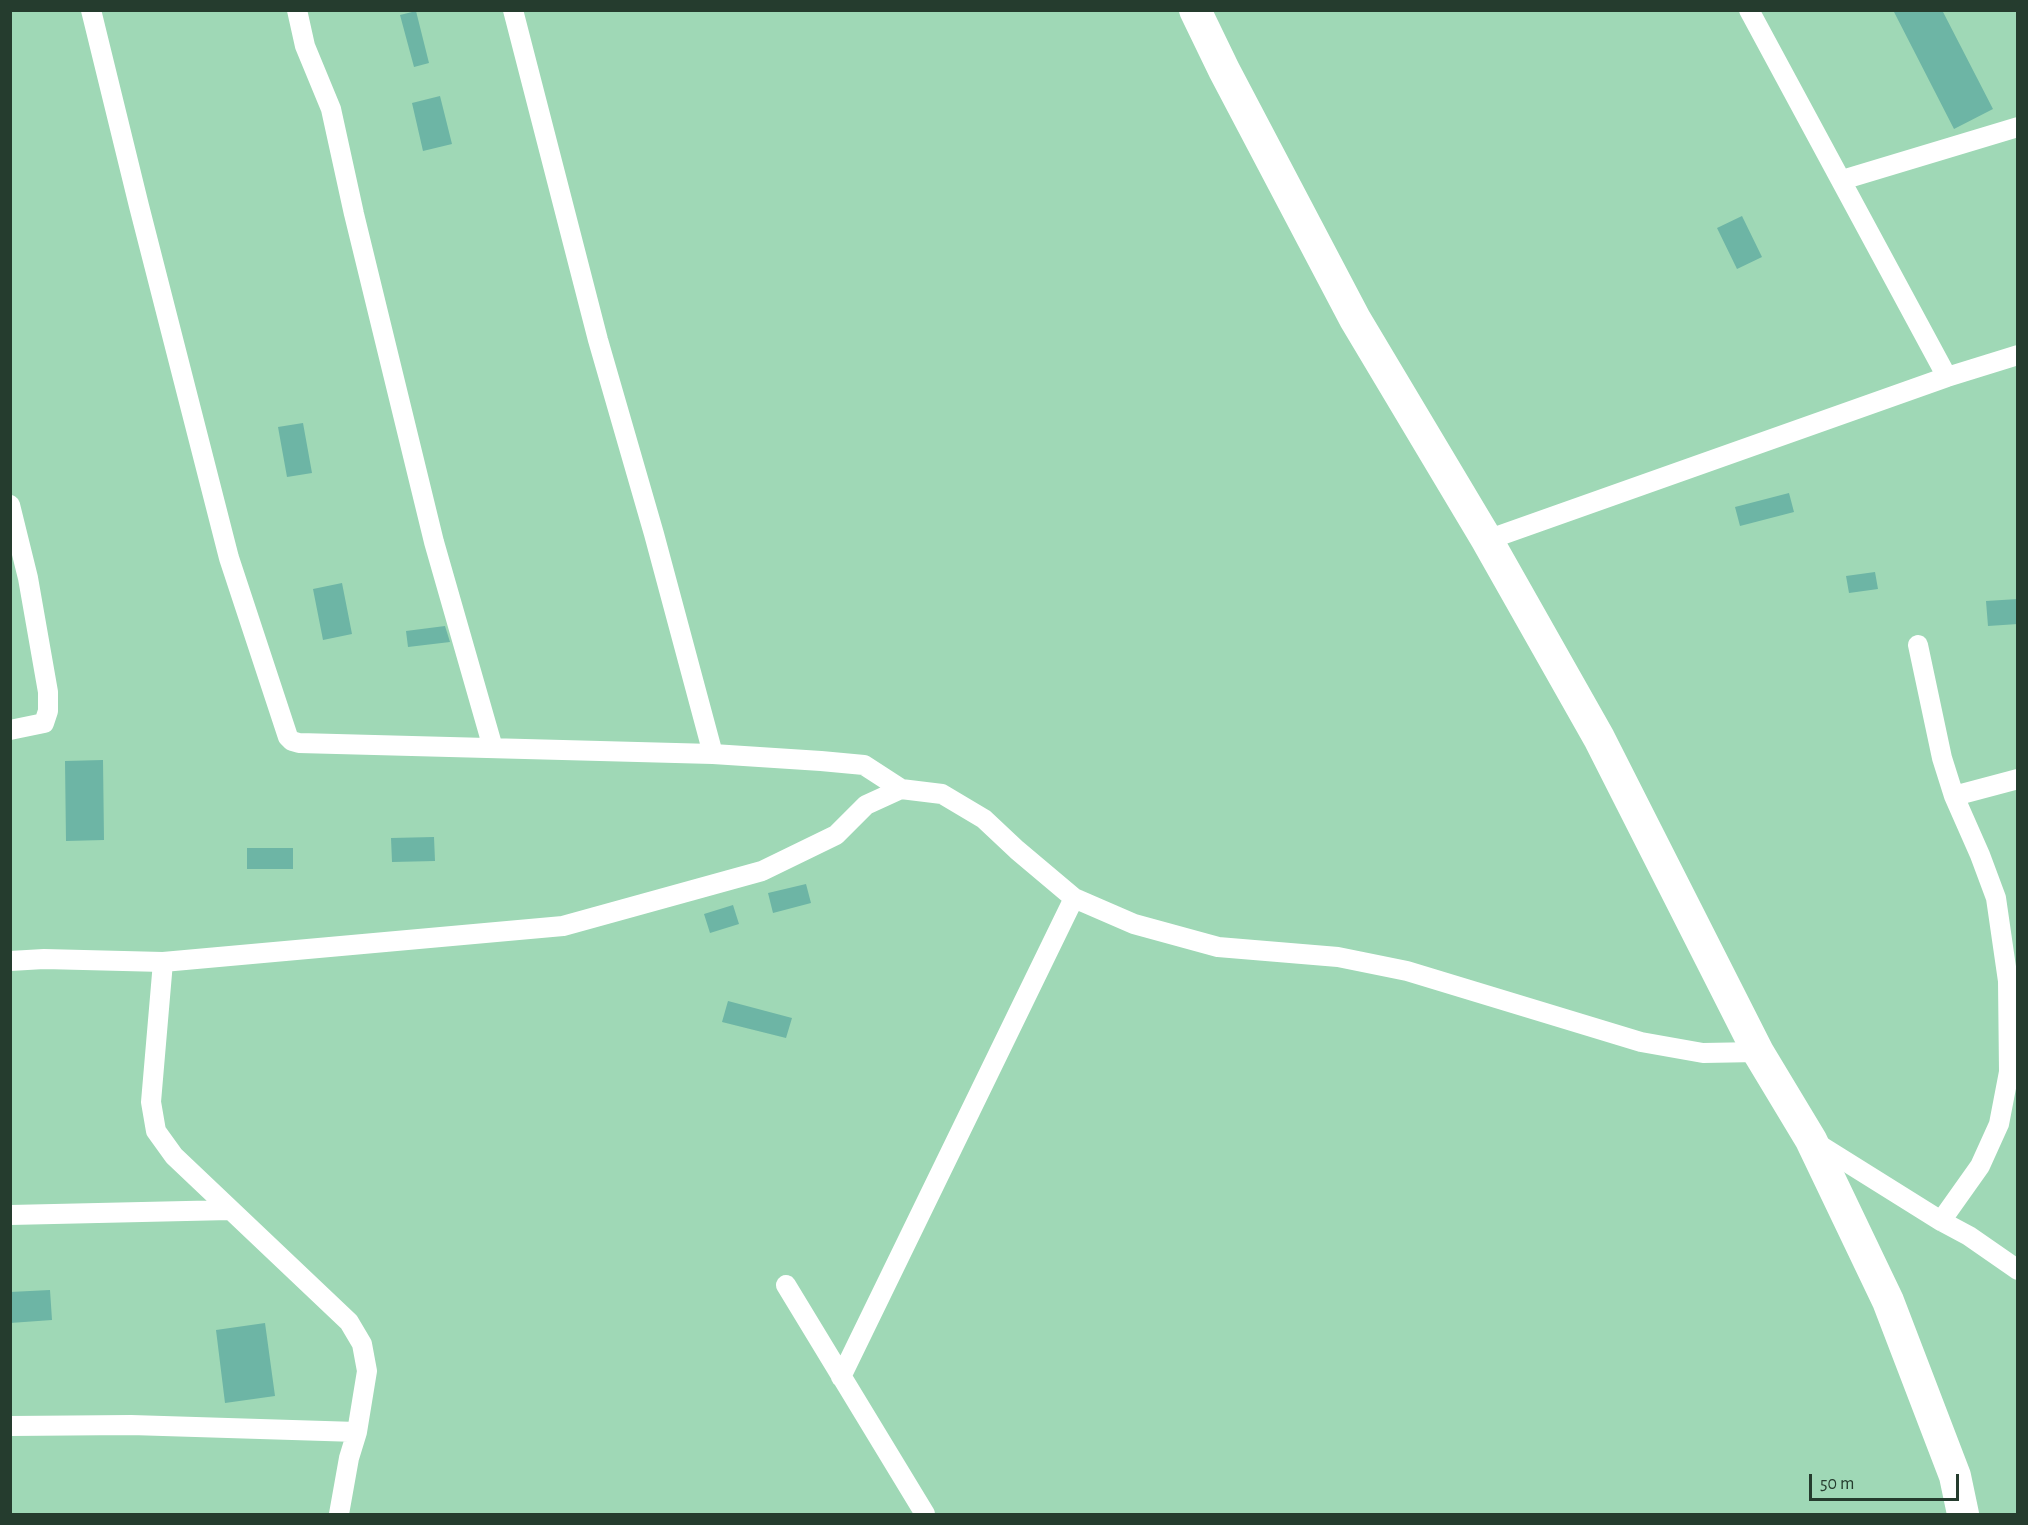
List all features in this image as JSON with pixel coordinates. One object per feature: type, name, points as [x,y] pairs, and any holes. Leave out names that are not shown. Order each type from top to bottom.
[{"type":"main road","points":[[1195,10],[1224,70],[1355,319],[1487,540],[1599,738],[1758,1052],[1811,1140],[1888,1301],[1955,1476],[1963,1515]]},
{"type":"street","points":[[91,10],[230,558],[288,736],[292,741],[713,754],[864,765],[901,789],[942,794],[984,819],[1074,898],[1134,924],[1218,947],[1338,957],[1407,971],[1641,1042],[1703,1053],[1758,1052]]},
{"type":"street","points":[[297,10],[305,46],[331,109],[434,542],[493,748]]},
{"type":"street","points":[[513,10],[598,340],[654,534],[713,754]]},
{"type":"street","points":[[1749,10],[1947,377]]},
{"type":"street","points":[[1842,180],[2018,127]]},
{"type":"street","points":[[1487,540],[1947,377],[2018,355]]},
{"type":"street","points":[[10,505],[28,578],[48,692],[48,711],[44,723],[10,730]]},
{"type":"street","points":[[1918,645],[1942,758],[1954,796],[1996,898],[2013,992],[2009,1072],[1999,1124],[1980,1166],[1941,1221]]},
{"type":"street","points":[[1954,796],[2018,779]]},
{"type":"street","points":[[10,961],[44,959],[163,962],[563,926],[762,871],[836,835],[866,805],[901,789]]},
{"type":"street","points":[[842,1377],[1074,898]]},
{"type":"street","points":[[163,962],[151,1102],[156,1131],[174,1156],[349,1322],[362,1344],[367,1371],[357,1432],[349,1458],[339,1515]]},
{"type":"street","points":[[1811,1140],[1969,1236],[2018,1270]]},
{"type":"street","points":[[10,1215],[230,1210]]},
{"type":"street","points":[[786,1285],[925,1515]]},
{"type":"street","points":[[10,1426],[131,1425],[357,1432]]},
{"type":"building","points":[[1893,10],[1942,10],[1993,109],[1954,129]]},
{"type":"building","points":[[416,11],[429,63],[414,67],[400,15]]},
{"type":"building","points":[[440,96],[452,144],[423,151],[412,103]]},
{"type":"building","points":[[1742,216],[1762,257],[1737,269],[1717,228]]},
{"type":"building","points":[[303,423],[312,473],[287,477],[278,427]]},
{"type":"building","points":[[1789,493],[1794,512],[1740,526],[1735,507]]},
{"type":"building","points":[[1875,572],[1878,589],[1849,593],[1846,576]]},
{"type":"building","points":[[342,583],[352,634],[323,640],[313,589]]},
{"type":"building","points":[[2018,599],[2018,624],[1988,626],[1986,601]]},
{"type":"building","points":[[445,626],[450,642],[408,647],[406,631]]},
{"type":"building","points":[[103,760],[104,840],[66,841],[65,761]]},
{"type":"building","points":[[434,837],[435,861],[392,862],[391,838]]},
{"type":"building","points":[[247,848],[293,848],[293,869],[247,869]]},
{"type":"building","points":[[806,884],[811,903],[773,913],[768,893]]},
{"type":"building","points":[[733,905],[739,924],[710,933],[704,914]]},
{"type":"building","points":[[728,1001],[792,1018],[786,1038],[722,1022]]},
{"type":"building","points":[[50,1290],[52,1320],[10,1323],[10,1292]]},
{"type":"building","points":[[265,1323],[275,1396],[225,1403],[216,1330]]}]
